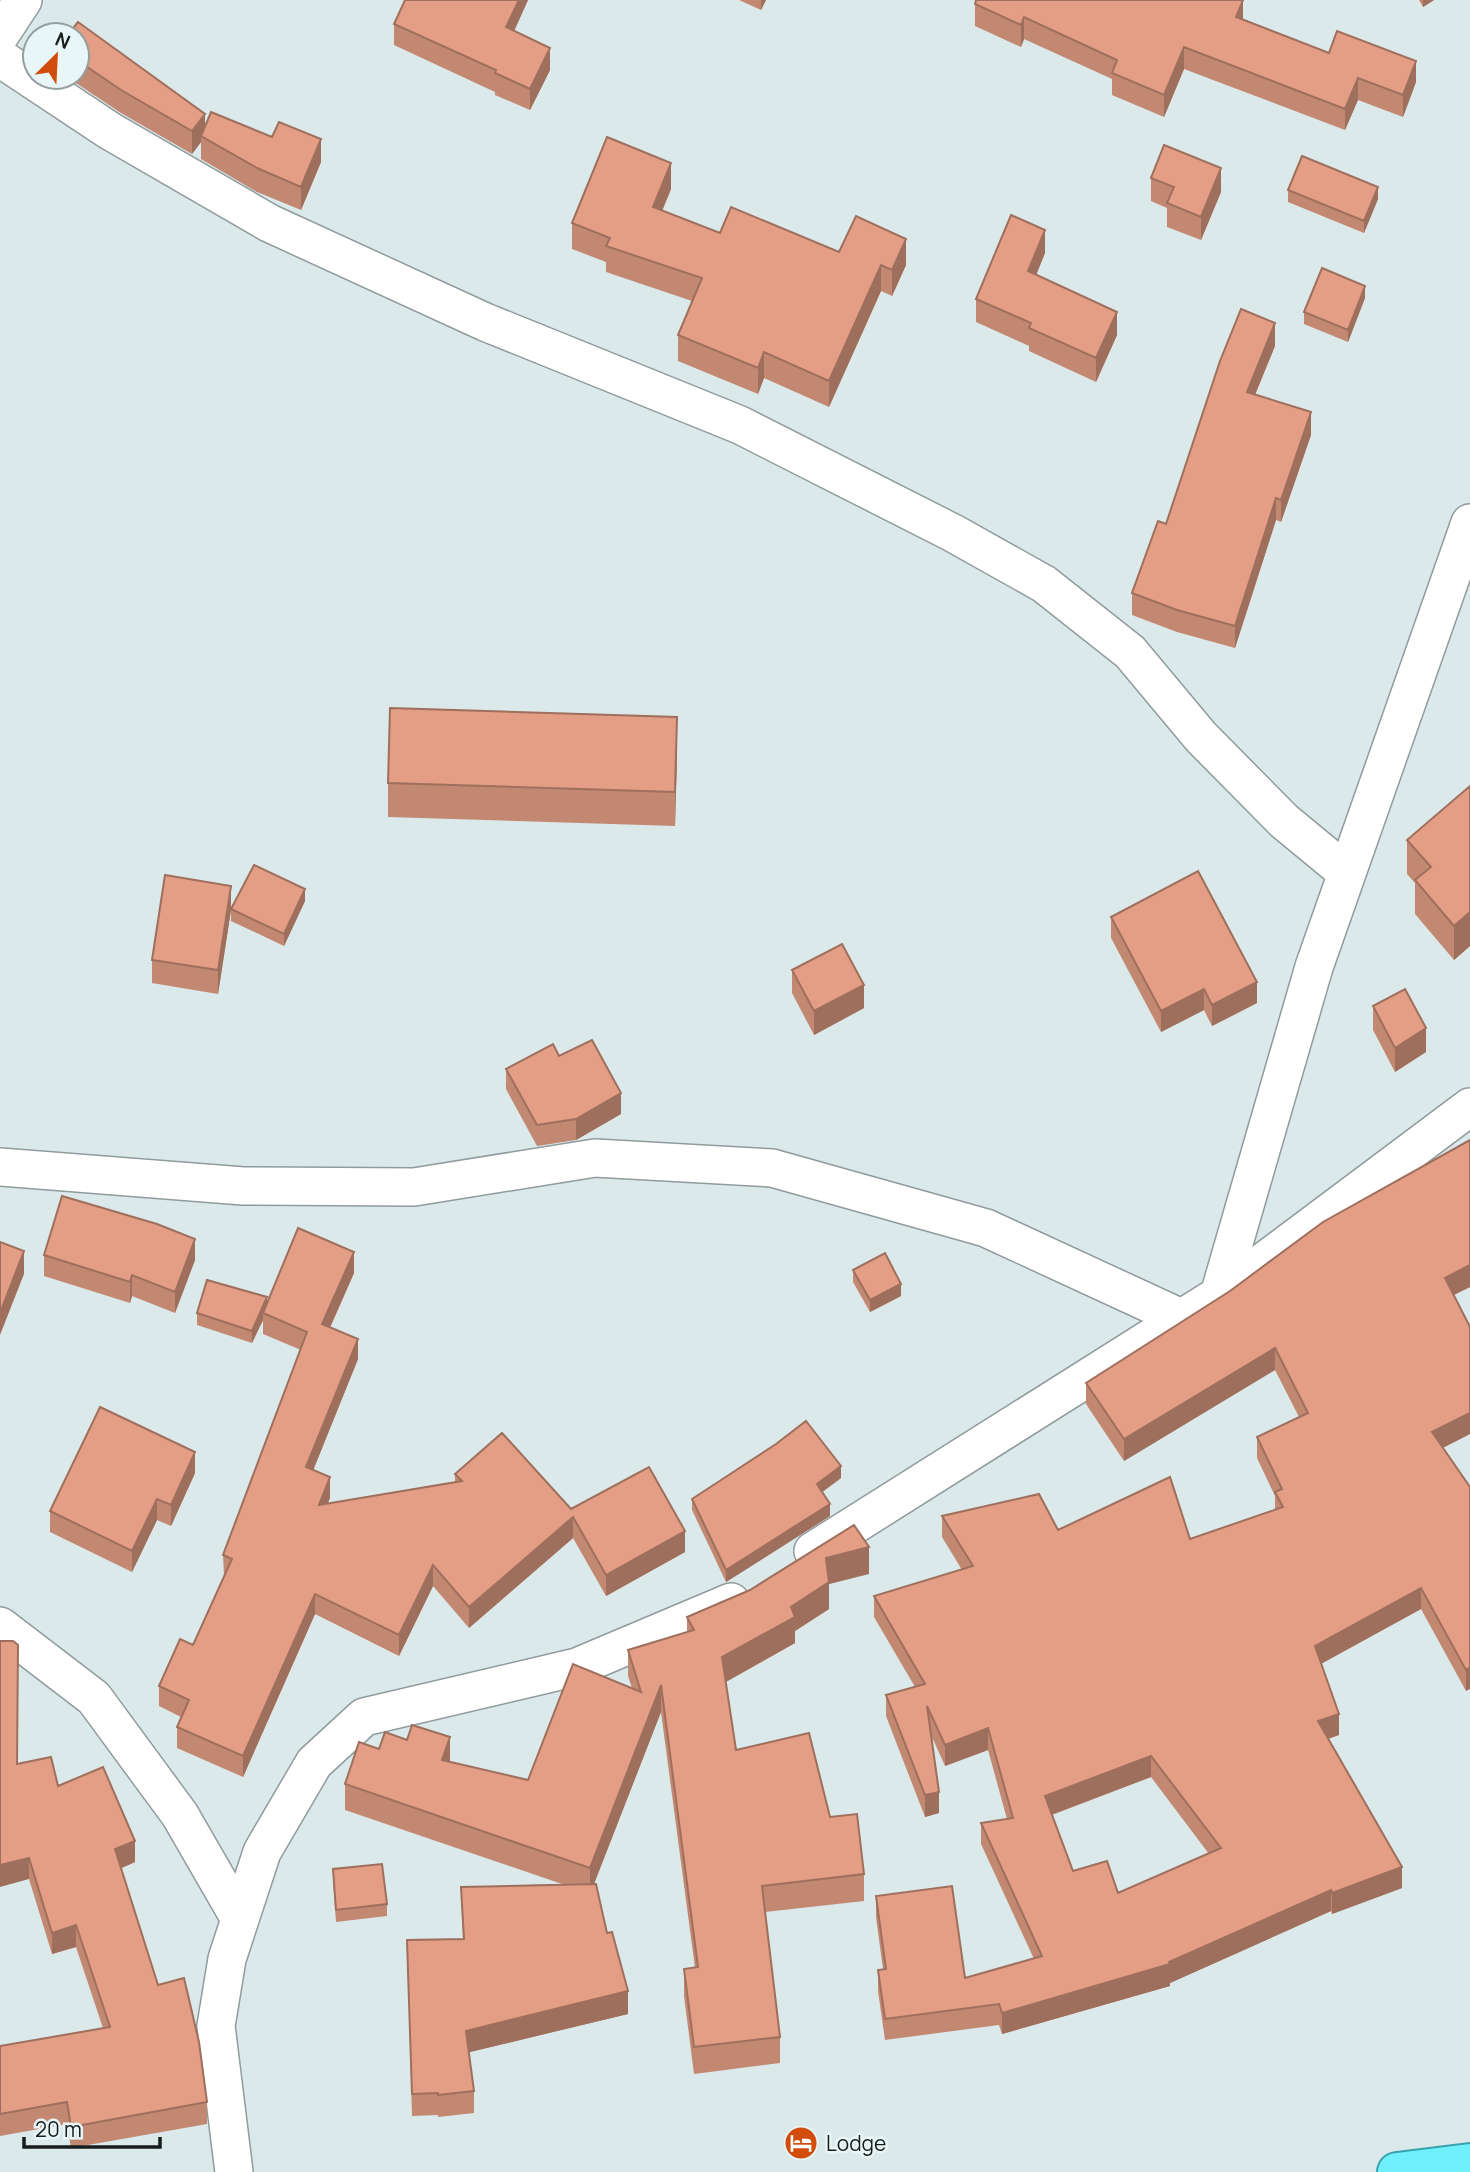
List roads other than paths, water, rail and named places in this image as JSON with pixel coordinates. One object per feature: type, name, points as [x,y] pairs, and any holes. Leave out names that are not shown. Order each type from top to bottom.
[{"type":"highway","points":[[1397,2172],[1470,2163]]},
{"type":"street","points":[[0,35],[23,0]]},
{"type":"street","points":[[0,58],[110,131],[269,223],[485,322],[740,425],[953,533],[1044,584],[1130,652],[1201,737],[1283,821],[1347,873]]},
{"type":"street","points":[[1219,1295],[1314,967],[1470,523]]},
{"type":"street","points":[[234,2172],[216,2026],[227,1959],[262,1852],[314,1763],[364,1717],[578,1667],[739,1599],[1219,1295],[1470,1107]]},
{"type":"street","points":[[0,1167],[243,1186],[400,1187],[595,1158],[772,1168],[986,1228],[1181,1318]]},
{"type":"street","points":[[0,1626],[94,1698],[180,1815],[240,1919]]},
{"type":"place","name":"Lodge","points":[[801,2143]]}]
